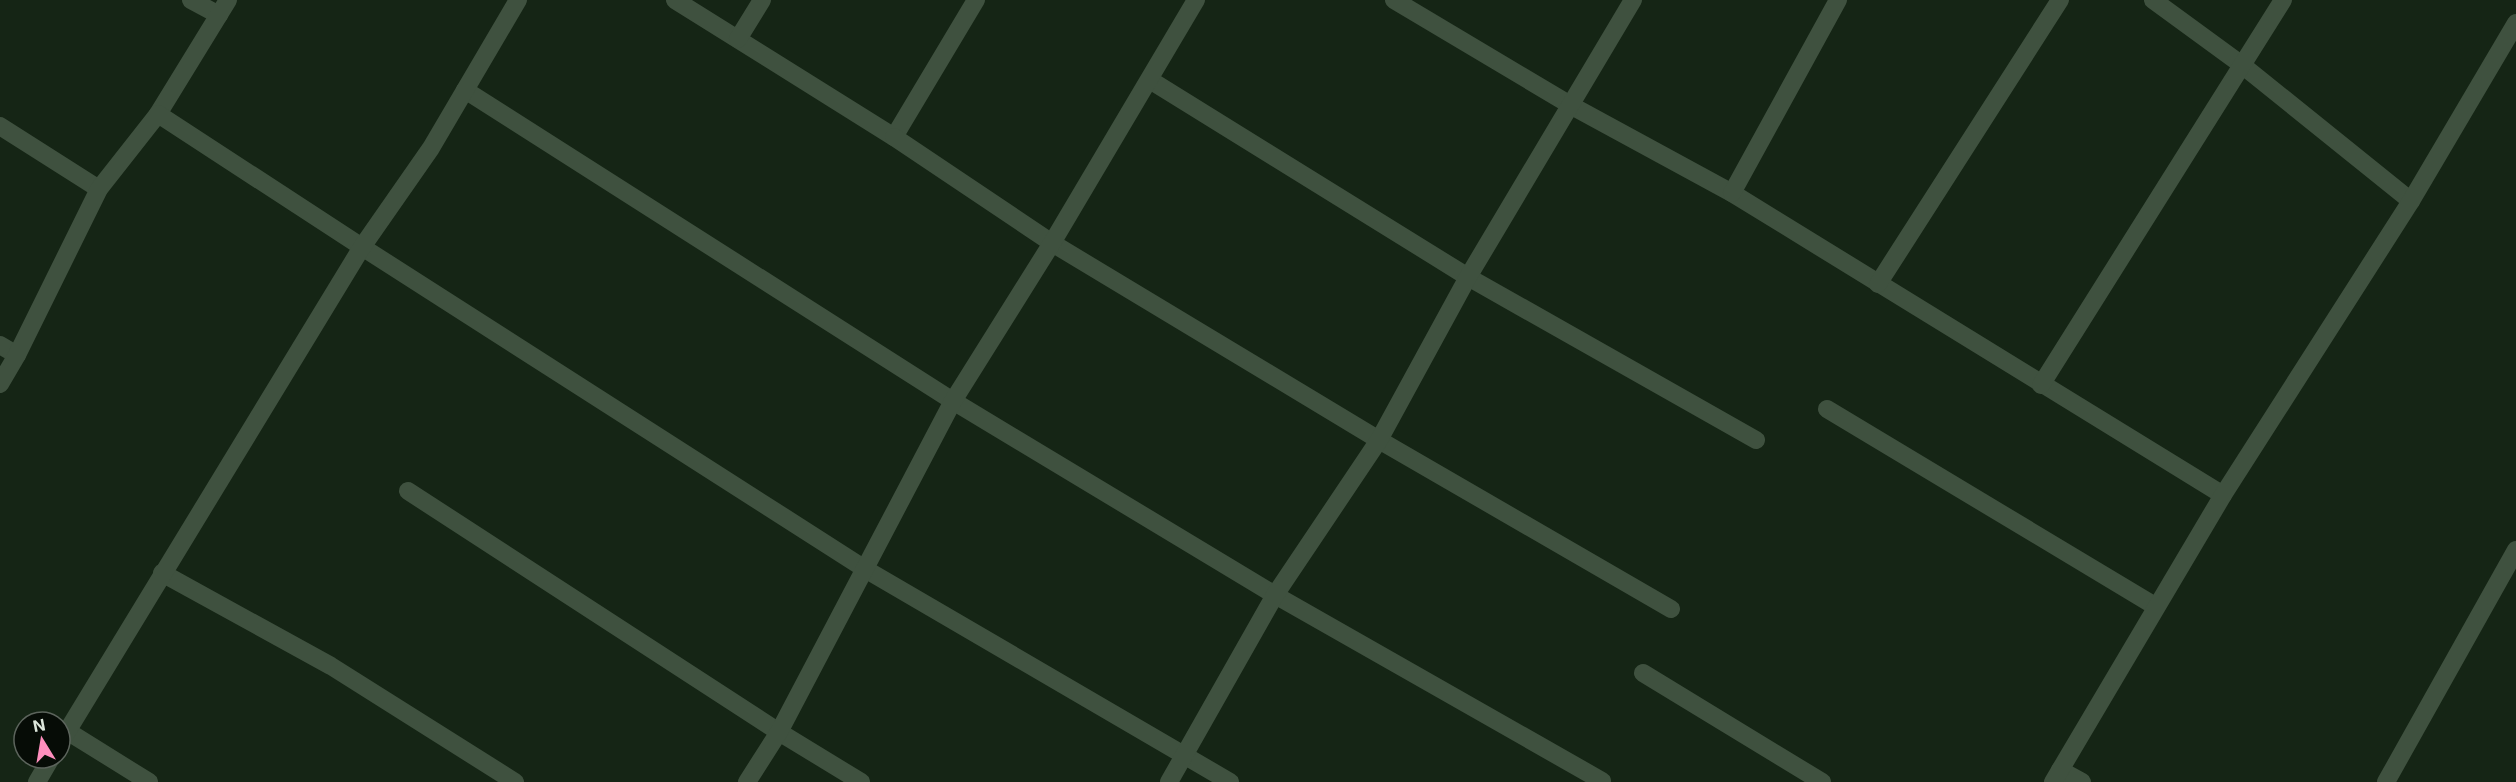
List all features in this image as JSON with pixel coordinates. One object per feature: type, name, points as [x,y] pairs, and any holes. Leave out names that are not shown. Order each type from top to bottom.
[{"type":"street","points":[[0,384],[17,355],[99,189],[158,114],[224,8],[191,0]]},
{"type":"street","points":[[72,724],[362,247],[431,148],[518,0]]},
{"type":"street","points":[[675,0],[894,137],[1052,243],[1379,440],[1671,609]]},
{"type":"street","points":[[738,39],[762,0]]},
{"type":"street","points":[[894,137],[976,0]]},
{"type":"street","points":[[747,782],[779,732],[953,401],[1052,243],[1196,0]]},
{"type":"street","points":[[1168,782],[1275,595],[1379,440],[1468,277],[1572,106],[1633,0]]},
{"type":"street","points":[[1732,193],[1838,0]]},
{"type":"street","points":[[1878,284],[2060,0]]},
{"type":"street","points":[[2153,0],[2242,65],[2411,201]]},
{"type":"street","points":[[2041,385],[2283,0]]},
{"type":"street","points":[[1400,1],[1572,106],[1732,193],[2223,495]]},
{"type":"street","points":[[2082,782],[2056,776],[2223,495],[2411,201],[2516,22]]},
{"type":"street","points":[[1150,80],[1468,277],[1756,440]]},
{"type":"street","points":[[465,90],[953,401],[1275,595],[1602,781]]},
{"type":"street","points":[[158,114],[866,569],[1230,782]]},
{"type":"street","points":[[0,126],[99,189]]},
{"type":"street","points":[[0,345],[17,355]]},
{"type":"street","points":[[1827,409],[2156,606]]},
{"type":"street","points":[[408,491],[779,732],[861,782]]},
{"type":"street","points":[[2386,782],[2516,550]]},
{"type":"street","points":[[162,573],[331,666],[515,782]]},
{"type":"street","points":[[1643,673],[1822,782]]},
{"type":"street","points":[[72,741],[149,782]]}]
